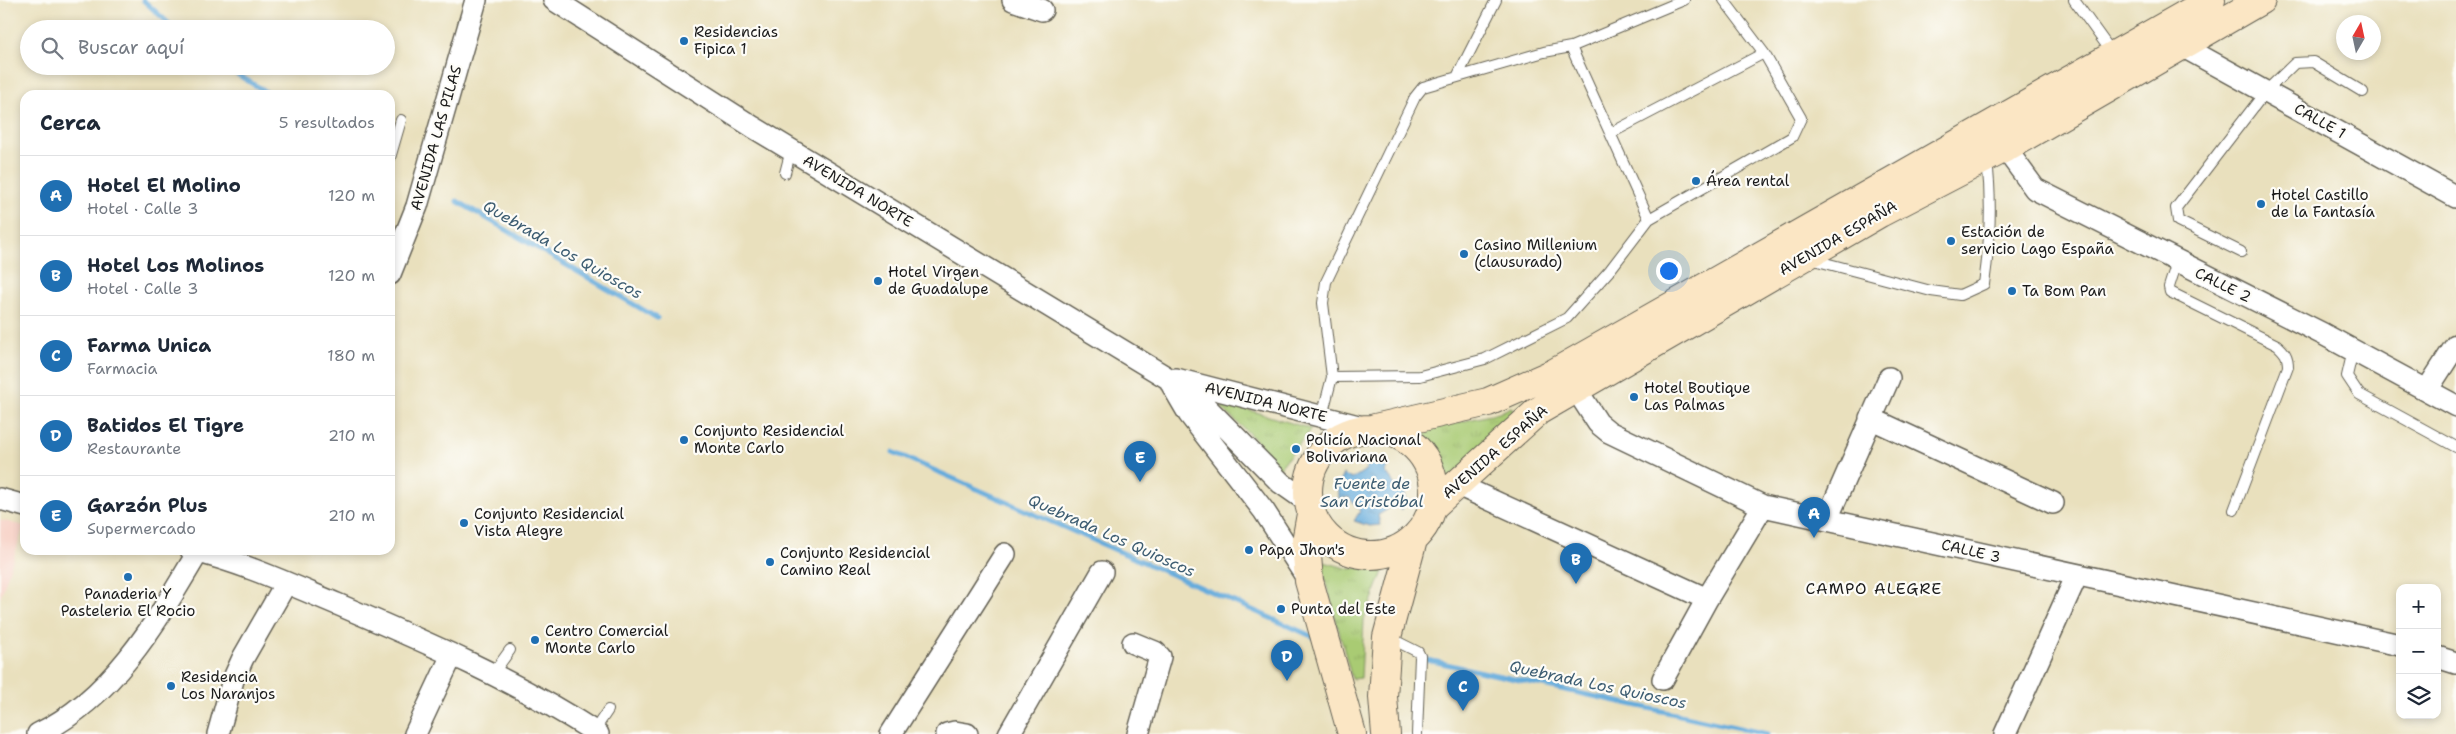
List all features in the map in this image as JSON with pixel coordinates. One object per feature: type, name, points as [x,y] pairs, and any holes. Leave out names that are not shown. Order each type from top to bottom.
[{"type":"main road","name":"AVENIDA ESPAÑA","points":[[1370,428],[1488,402],[1554,373],[2211,0]]},
{"type":"main road","name":"AVENIDA ESPAÑA","points":[[1434,505],[1538,411],[1804,257],[1996,152],[2261,0]]},
{"type":"main road","points":[[1310,508],[1322,532],[1337,545],[1355,554],[1376,555],[1396,551],[1413,540],[1426,524],[1434,505],[1435,487],[1431,469],[1422,453],[1409,441],[1393,432],[1370,428],[1345,434],[1328,445],[1315,462],[1308,481],[1310,508],[1306,542],[1309,581],[1352,734]]},
{"type":"main road","points":[[1386,734],[1383,697],[1387,637],[1413,540]]},
{"type":"street","name":"AVENIDA LAS PILAS","points":[[395,262],[418,206],[476,0]]},
{"type":"street","name":"AVENIDA NORTE","points":[[554,0],[791,150],[1166,377],[1203,404],[1281,483],[1310,508]]},
{"type":"street","points":[[1013,0],[1042,10]]},
{"type":"street","name":"CALLE 1","points":[[2182,46],[2456,197]]},
{"type":"street","name":"CALLE 2","points":[[1996,152],[2035,189],[2353,350],[2456,406]]},
{"type":"street","points":[[2427,390],[2456,346]]},
{"type":"street","name":"AVENIDA NORTE","points":[[1166,377],[1370,428]]},
{"type":"street","points":[[1166,377],[1189,414],[1264,511],[1309,581]]},
{"type":"street","points":[[1827,519],[1889,378]]},
{"type":"street","name":"CALLE 3","points":[[1576,389],[1598,423],[1609,432],[1763,506],[2396,644]]},
{"type":"street","points":[[1870,418],[2052,503]]},
{"type":"street","points":[[1458,485],[1708,599]]},
{"type":"street","points":[[0,499],[20,505]]},
{"type":"street","points":[[1663,679],[1763,506]]},
{"type":"street","points":[[892,734],[1005,554]]},
{"type":"street","points":[[38,734],[80,707],[107,684],[204,555]]},
{"type":"street","points":[[214,555],[418,638],[559,710],[596,733]]},
{"type":"street","points":[[1009,734],[1102,572]]},
{"type":"street","points":[[2005,734],[2077,575]]},
{"type":"street","points":[[218,734],[234,680],[243,658],[286,583]]},
{"type":"street","points":[[1133,643],[1155,652],[1160,657],[1138,734]]},
{"type":"street","points":[[415,734],[452,655]]},
{"type":"street","points":[[2441,658],[2456,663]]},
{"type":"street","points":[[947,734],[956,732],[967,734]]},
{"type":"lane","points":[[1457,77],[1496,0]]},
{"type":"lane","points":[[1322,416],[1332,377],[1322,303],[1326,282],[1415,97],[1424,87],[1544,52],[1571,47],[1684,0]]},
{"type":"lane","points":[[1332,377],[1420,376],[1485,359],[1567,318],[1610,270],[1649,219],[1792,137],[1801,118],[1764,53],[1724,0]]},
{"type":"lane","points":[[2074,0],[2113,55]]},
{"type":"lane","points":[[1571,47],[1649,219]]},
{"type":"lane","points":[[1611,134],[1764,53]]},
{"type":"lane","points":[[2241,252],[2178,221],[2176,208],[2266,91],[2295,63],[2313,62],[2363,92]]},
{"type":"lane","points":[[395,141],[401,120]]},
{"type":"lane","points":[[785,172],[791,150]]},
{"type":"lane","points":[[1804,257],[1931,291],[1960,296],[1984,284],[1989,236],[1990,182],[1996,152]]},
{"type":"lane","points":[[2177,262],[2169,288],[2170,292],[2278,345],[2288,358],[2288,367],[2234,510]]},
{"type":"lane","points":[[2353,350],[2346,376],[2359,394],[2456,447]]},
{"type":"lane","points":[[1387,637],[1418,652],[1420,656],[1417,734]]},
{"type":"lane","points":[[492,675],[510,650]]},
{"type":"lane","points":[[596,733],[608,710]]},
{"type":"shaded area","points":[[0,520],[20,525],[20,538],[0,599]]},
{"type":"green space","points":[[1226,403],[1311,429],[1278,470],[1257,441],[1222,408]]},
{"type":"green space","points":[[1511,407],[1517,418],[1446,482],[1439,454],[1420,431],[1499,413]]},
{"type":"green space","points":[[1320,561],[1350,569],[1386,564],[1364,620],[1361,678],[1352,679]]},
{"type":"water","name":"Fuente de San Cristóbal","points":[[1370,458],[1390,463],[1385,472],[1395,486],[1405,484],[1405,500],[1401,510],[1392,504],[1387,510],[1378,515],[1380,525],[1369,526],[1354,521],[1360,511],[1349,497],[1339,499],[1339,492],[1343,474],[1352,479],[1367,469],[1365,459]]},
{"type":"waterway","name":"Quebrada Los Quioscos","points":[[143,0],[165,20]]},
{"type":"waterway","name":"Quebrada Los Quioscos","points":[[239,75],[263,90]]},
{"type":"waterway","name":"Quebrada Los Quioscos","points":[[457,201],[657,318]]},
{"type":"waterway","name":"Quebrada Los Quioscos","points":[[893,452],[1316,638]]},
{"type":"waterway","name":"Quebrada Los Quioscos","points":[[1423,659],[1767,734]]},
{"type":"place","name":"Residencias Fipica 1","points":[[684,41]]},
{"type":"place","name":"Área rental","points":[[1696,181]]},
{"type":"place","name":"Hotel Castillo de la Fantasía","points":[[2261,204]]},
{"type":"place","name":"Estación de servicio Lago España","points":[[1951,241]]},
{"type":"place","name":"Casino Millenium (clausurado)","points":[[1464,254]]},
{"type":"place","name":"Hotel Virgen de Guadalupe","points":[[878,281]]},
{"type":"place","name":"Ta Bom Pan","points":[[2012,291]]},
{"type":"place","name":"Hotel Boutique Las Palmas","points":[[1634,397]]},
{"type":"place","name":"Conjunto Residencial Monte Carlo","points":[[684,440]]},
{"type":"place","name":"Policía Nacional Bolivariana","points":[[1296,449]]},
{"type":"place","name":"Garzón Plus","points":[[1140,482]]},
{"type":"place","name":"Conjunto Residencial Vista Alegre","points":[[464,523]]},
{"type":"place","name":"Hotel El Molino","points":[[1814,538]]},
{"type":"place","name":"Papa Jhon's","points":[[1249,550]]},
{"type":"place","name":"Conjunto Residencial Camino Real","points":[[770,562]]},
{"type":"place","name":"Panaderia Y Pasteleria El Rocio","points":[[128,577]]},
{"type":"place","name":"Hotel Los Molinos","points":[[1576,584]]},
{"type":"place","name":"Punta del Este","points":[[1281,609]]},
{"type":"place","name":"Centro Comercial Monte Carlo","points":[[535,640]]},
{"type":"place","name":"Batidos El Tigre","points":[[1287,681]]},
{"type":"place","name":"Residencia Los Naranjos","points":[[171,686]]},
{"type":"place","name":"Farma Unica","points":[[1463,711]]},
{"type":"district","name":"CAMPO ALEGRE","points":[[1874,588]]}]
